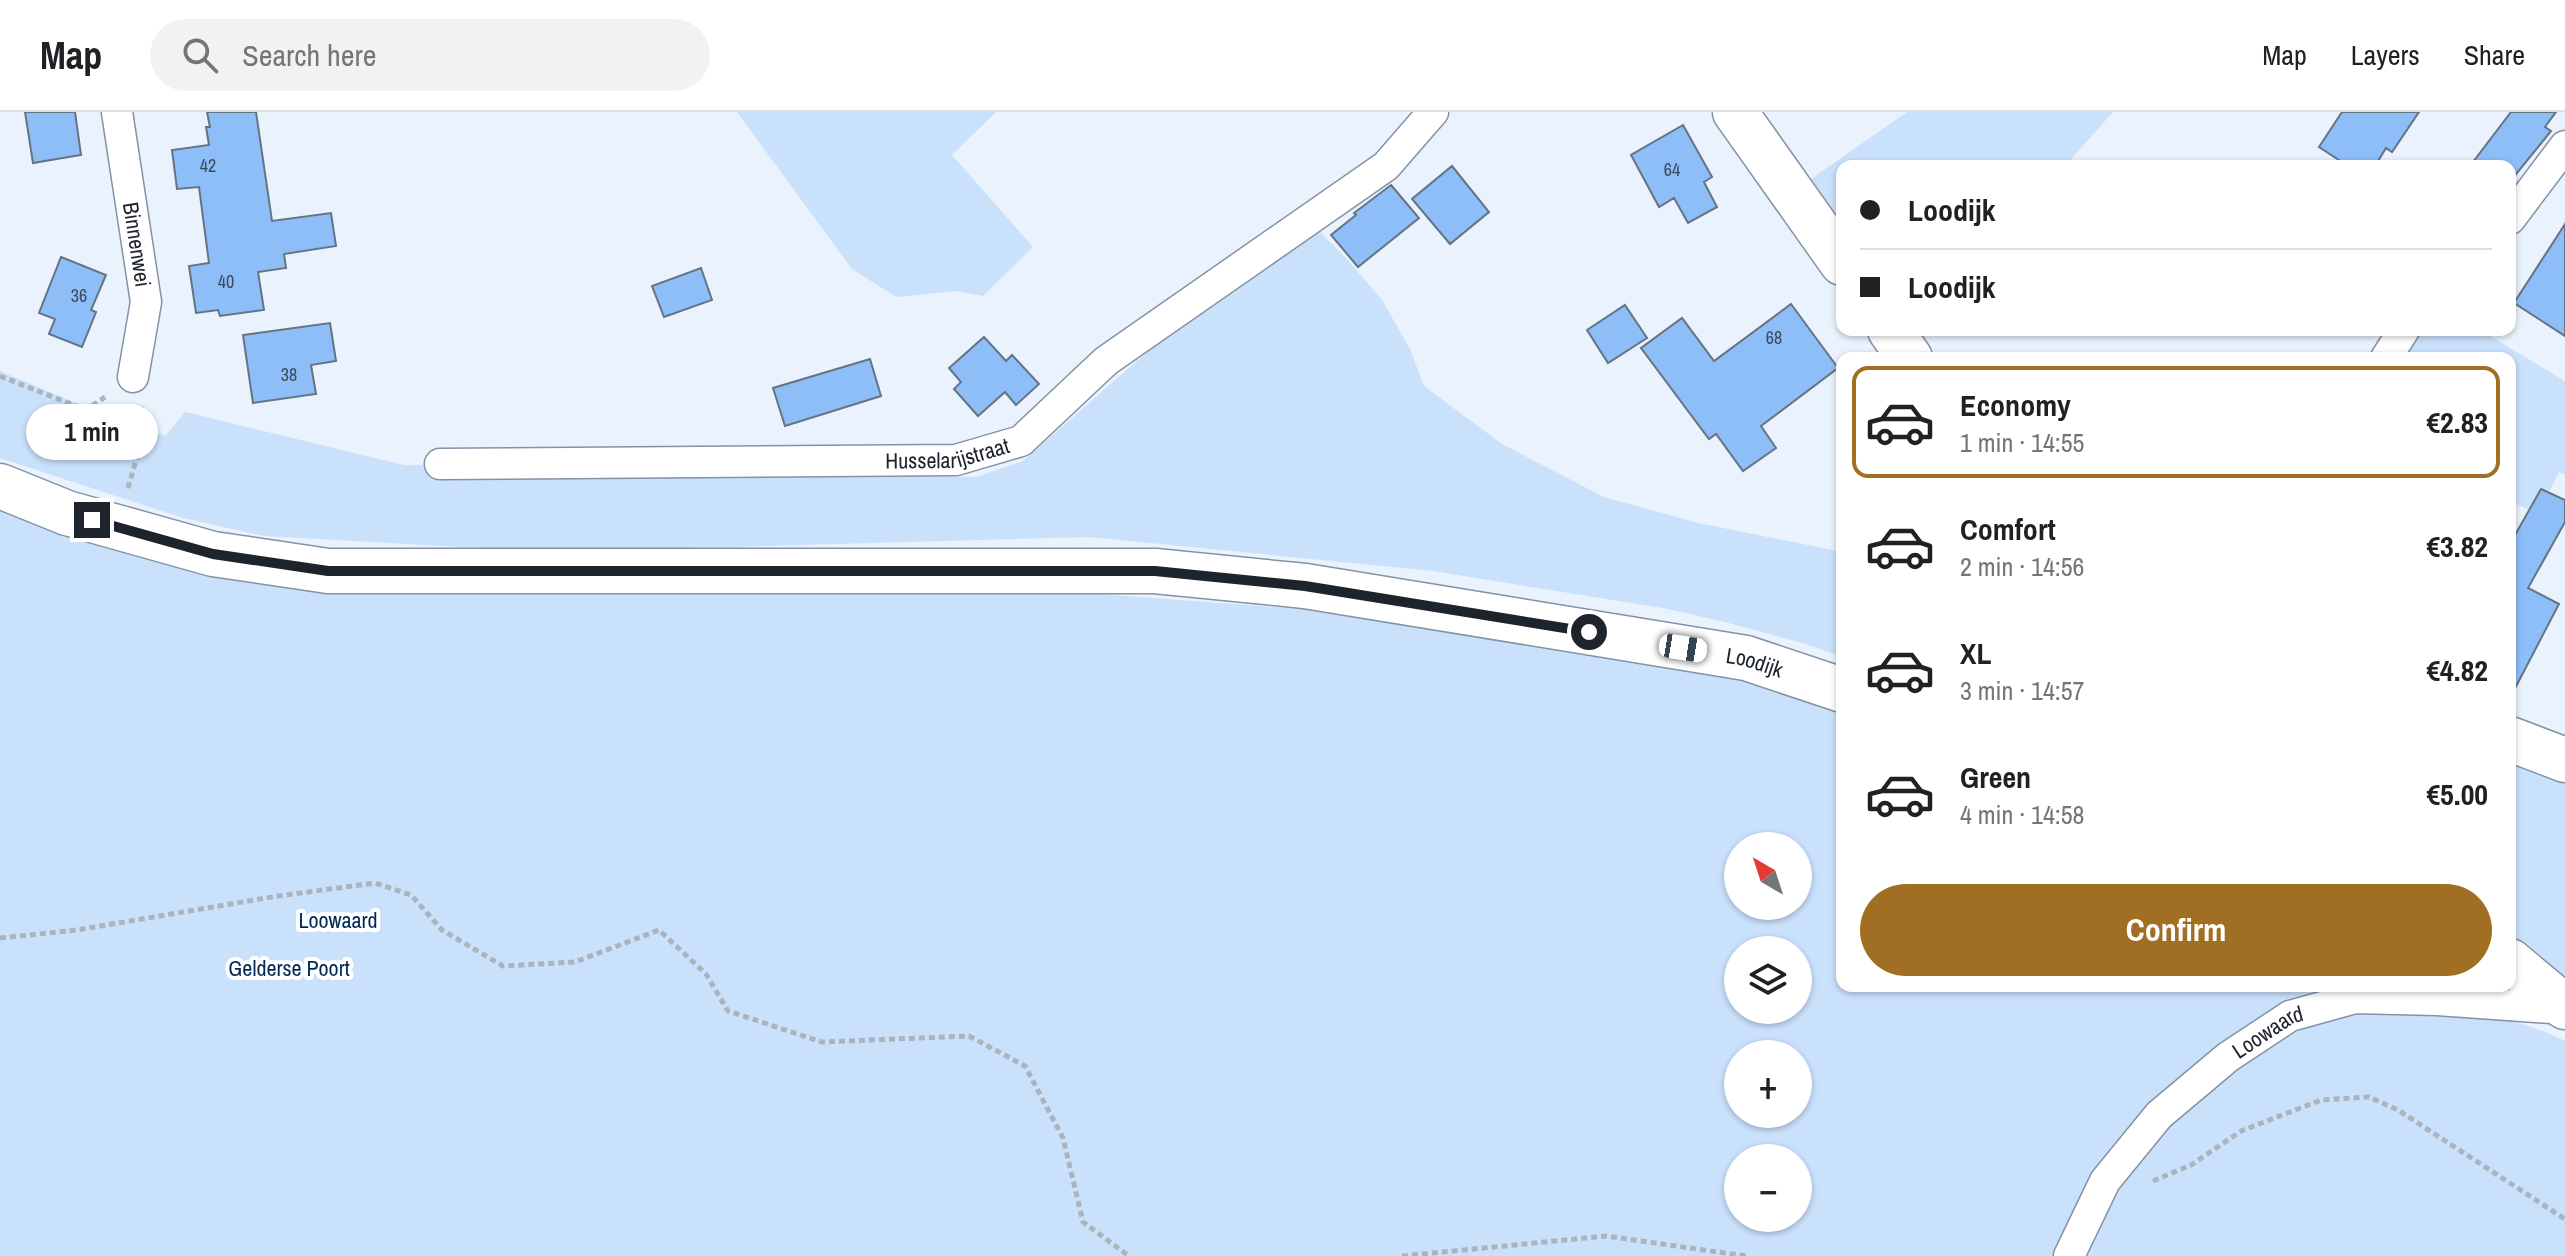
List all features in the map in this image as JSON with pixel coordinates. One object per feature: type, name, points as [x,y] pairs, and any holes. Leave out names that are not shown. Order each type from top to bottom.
[{"type":"street","name":"Binnenwei","points":[[117,112],[146,302],[133,377]]},
{"type":"street","name":"Husselarijstraat","points":[[440,464],[956,460],[1021,441],[1106,361],[1386,166],[1433,112]]},
{"type":"street","points":[[1735,112],[1836,255]]},
{"type":"street","points":[[2516,211],[2565,146]]},
{"type":"street","name":"Loodijk","points":[[0,486],[67,513],[213,554],[328,571],[1170,572],[1305,586],[1746,658],[1836,688]]},
{"type":"street","points":[[2516,741],[2565,760]]},
{"type":"street","points":[[2516,966],[2565,1008]]},
{"type":"street","name":"Loowaard","points":[[2069,1256],[2105,1181],[2159,1115],[2228,1057],[2290,1016],[2355,998],[2565,1008]]},
{"type":"path","points":[[0,376],[86,410],[146,426],[117,527]]},
{"type":"path","points":[[86,410],[133,377]]},
{"type":"path","points":[[0,938],[77,930],[375,883],[411,895],[442,930],[503,966],[575,962],[659,930],[706,974],[728,1011],[822,1042],[969,1036],[1025,1066],[1063,1138],[1083,1222],[1129,1256]]},
{"type":"path","points":[[2099,1194],[2124,1194],[2191,1165],[2241,1131],[2321,1100],[2369,1097],[2398,1110],[2565,1219]]},
{"type":"path","points":[[1402,1256],[1606,1236],[1746,1256]]},
{"type":"green space","points":[[737,112],[996,112],[952,155],[1033,247],[983,296],[956,291],[896,297],[852,269]]},
{"type":"green space","points":[[1907,112],[2113,112],[2070,160],[1838,160]]},
{"type":"green space","points":[[1836,162],[1836,216],[1811,179]]},
{"type":"green space","points":[[1318,230],[1382,300],[1410,349],[1424,386],[1502,444],[1604,497],[1698,523],[1836,551],[1836,655],[1725,622],[1663,608],[1433,571],[1089,537],[549,552],[264,536],[183,518],[0,458],[0,371],[165,436],[185,412],[404,465],[976,477],[1023,461],[1186,318]]},
{"type":"green space","points":[[2390,336],[2490,336],[2565,381],[2565,475],[2559,472],[2538,514],[2516,504],[2516,352],[2378,352]]},
{"type":"green space","name":"Gelderse Poort","points":[[0,504],[359,585],[548,593],[1084,593],[1315,610],[1532,641],[1711,672],[1836,703],[1836,992],[2325,992],[2284,1004],[2243,1027],[2272,1044],[2341,1017],[2390,1011],[2442,1010],[2518,1023],[2565,1041],[2565,1256],[0,1256]]},
{"type":"green space","points":[[2516,751],[2565,769],[2565,992],[2516,953]]},
{"type":"building","points":[[25,112],[75,112],[81,155],[33,163]]},
{"type":"building","points":[[207,112],[256,112],[272,221],[331,213],[336,246],[284,254],[286,268],[258,272],[264,310],[220,316],[218,310],[196,313],[189,266],[209,263],[199,187],[177,189],[172,150],[209,145]]},
{"type":"building","points":[[2342,112],[2419,112],[2392,152],[2386,148],[2379,160],[2339,160],[2319,147]]},
{"type":"building","points":[[2511,112],[2556,112],[2545,127],[2551,131],[2516,174],[2516,160],[2475,160]]},
{"type":"building","points":[[1683,125],[1712,177],[1704,182],[1717,207],[1688,223],[1674,198],[1659,207],[1631,155]]},
{"type":"building","points":[[1452,166],[1489,212],[1450,244],[1412,199]]},
{"type":"building","points":[[1391,185],[1419,218],[1358,267],[1331,235]]},
{"type":"building","points":[[2565,224],[2565,336],[2516,304]]},
{"type":"building","points":[[61,257],[106,275],[91,310],[96,312],[82,347],[49,334],[55,319],[39,313]]},
{"type":"building","points":[[701,268],[712,300],[664,317],[652,286]]},
{"type":"building","points":[[1791,304],[1836,370],[1761,426],[1776,448],[1743,471],[1716,434],[1709,439],[1641,348],[1682,318],[1714,361]]},
{"type":"building","points":[[1625,305],[1647,338],[1608,363],[1587,330]]},
{"type":"building","points":[[330,323],[336,361],[311,365],[316,394],[253,403],[243,335]]},
{"type":"building","points":[[984,337],[1006,361],[1012,355],[1039,384],[1016,405],[1005,392],[978,416],[954,389],[961,382],[949,368]]},
{"type":"building","points":[[870,359],[881,396],[785,426],[773,388]]},
{"type":"building","points":[[2541,489],[2565,500],[2565,522],[2528,588],[2559,604],[2516,686],[2516,533]]},
{"type":"route","points":[[92,520],[213,554],[328,571],[1155,571],[1305,586],[1589,632]]}]
